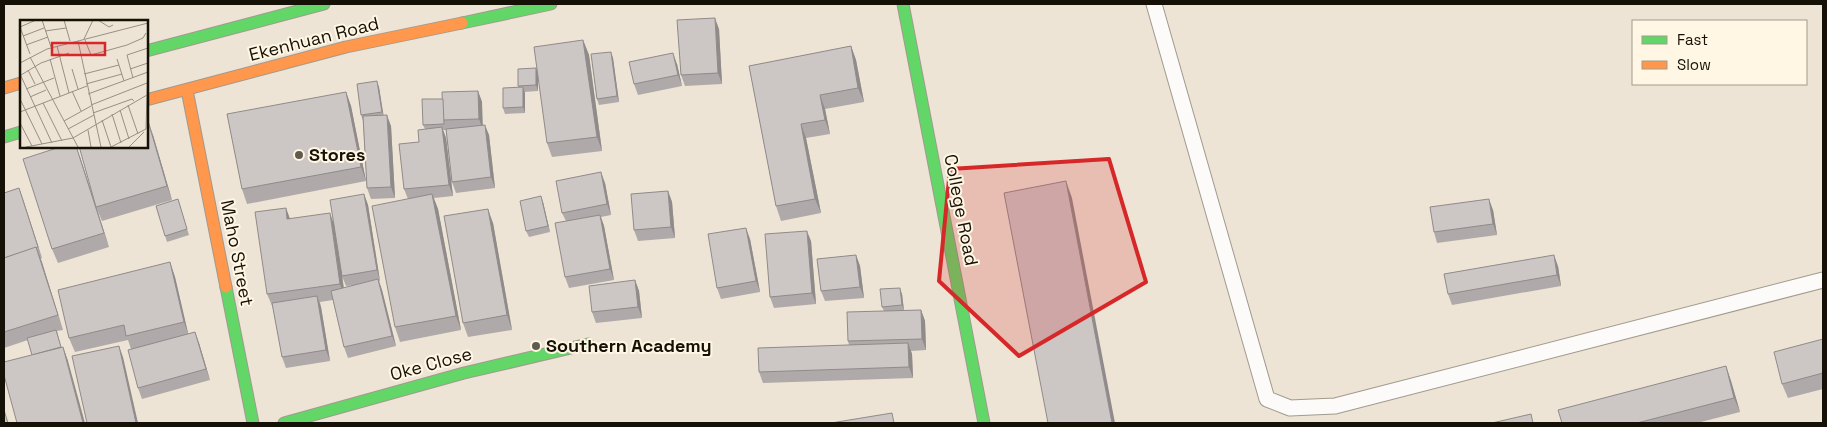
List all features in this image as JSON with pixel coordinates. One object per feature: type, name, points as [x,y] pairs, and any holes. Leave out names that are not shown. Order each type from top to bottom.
[{"type":"street","name":"Ekenhuan Road","points":[[148,50],[324,4]]},
{"type":"street","name":"Ekenhuan Road","points":[[148,100],[346,47],[551,4]]},
{"type":"street","name":"College Road","points":[[903,4],[984,423]]},
{"type":"street","points":[[4,88],[20,83]]},
{"type":"street","name":"Maho Street","points":[[187,90],[253,423]]},
{"type":"street","points":[[4,137],[20,132]]},
{"type":"street","name":"Oke Close","points":[[284,423],[455,376],[588,344]]},
{"type":"lane","points":[[1154,4],[1266,399],[1290,408],[1335,406],[1823,280]]},
{"type":"highlighted area","points":[[1109,159],[1146,282],[1019,356],[939,281],[950,169]]},
{"type":"building","points":[[715,18],[718,73],[681,75],[677,20]]},
{"type":"building","points":[[583,40],[597,137],[547,143],[534,47]]},
{"type":"building","points":[[851,46],[858,88],[820,95],[825,120],[801,124],[815,199],[776,206],[749,66]]},
{"type":"building","points":[[611,52],[617,96],[597,99],[591,54]]},
{"type":"building","points":[[673,53],[678,75],[634,84],[629,62]]},
{"type":"building","points":[[536,68],[536,85],[518,86],[518,69]]},
{"type":"building","points":[[377,81],[382,112],[361,115],[357,84]]},
{"type":"building","points":[[523,87],[523,107],[503,108],[503,88]]},
{"type":"building","points":[[478,91],[479,119],[443,120],[442,92]]},
{"type":"building","name":"Stores","points":[[346,92],[361,167],[242,189],[227,114]]},
{"type":"building","points":[[422,99],[443,99],[444,124],[423,125]]},
{"type":"building","points":[[387,115],[391,187],[367,188],[363,116]]},
{"type":"building","points":[[148,121],[167,186],[96,207],[80,148],[148,148]]},
{"type":"building","points":[[485,125],[491,177],[452,182],[446,129]]},
{"type":"building","points":[[442,127],[449,185],[404,189],[399,144],[419,142],[418,130]]},
{"type":"building","points":[[57,148],[77,148],[104,233],[52,249],[23,159]]},
{"type":"building","points":[[601,172],[607,204],[562,213],[556,181]]},
{"type":"building","points":[[1066,181],[1112,423],[1048,423],[1004,193]]},
{"type":"building","points":[[19,188],[38,247],[4,258],[4,193]]},
{"type":"building","points":[[668,191],[671,227],[634,230],[631,194]]},
{"type":"building","points":[[364,194],[377,270],[342,276],[330,200]]},
{"type":"building","points":[[432,194],[456,316],[395,327],[372,206]]},
{"type":"building","points":[[541,196],[548,226],[526,231],[520,201]]},
{"type":"building","points":[[178,199],[187,229],[165,236],[156,206]]},
{"type":"building","points":[[1489,199],[1493,224],[1434,232],[1430,207]]},
{"type":"building","points":[[286,208],[287,219],[330,213],[340,284],[267,294],[255,212]]},
{"type":"building","points":[[488,209],[507,315],[463,323],[444,216]]},
{"type":"building","points":[[600,215],[610,269],[565,277],[555,223]]},
{"type":"building","points":[[746,228],[756,281],[717,288],[708,234]]},
{"type":"building","points":[[807,231],[812,293],[770,297],[765,234]]},
{"type":"building","points":[[36,247],[58,315],[4,332],[4,258]]},
{"type":"building","points":[[856,255],[860,287],[821,291],[817,259]]},
{"type":"building","points":[[1554,255],[1557,275],[1448,294],[1444,274]]},
{"type":"building","points":[[170,262],[184,322],[126,336],[124,325],[69,338],[58,290]]},
{"type":"building","points":[[378,279],[392,336],[344,347],[331,291]]},
{"type":"building","points":[[635,280],[638,307],[592,312],[589,286]]},
{"type":"building","points":[[900,288],[902,305],[882,307],[880,289]]},
{"type":"building","points":[[317,296],[326,350],[282,357],[272,303]]},
{"type":"building","points":[[921,310],[922,339],[848,341],[847,312]]},
{"type":"building","points":[[56,330],[61,347],[32,355],[27,338]]},
{"type":"building","points":[[195,332],[206,369],[138,388],[128,350]]},
{"type":"building","points":[[1823,339],[1823,373],[1782,384],[1774,352]]},
{"type":"building","points":[[908,343],[909,367],[759,372],[758,348]]},
{"type":"building","points":[[119,346],[136,423],[87,423],[72,356]]},
{"type":"building","points":[[63,347],[83,423],[17,423],[4,375],[4,362]]},
{"type":"building","points":[[1726,366],[1734,398],[1637,423],[1562,423],[1558,410]]},
{"type":"building","points":[[4,410],[8,423],[4,423]]},
{"type":"building","points":[[892,413],[894,423],[831,423]]},
{"type":"building","points":[[1531,414],[1533,423],[1492,423]]},
{"type":"traffic: fast","points":[[148,50],[324,4]]},
{"type":"traffic: fast","points":[[462,23],[551,4]]},
{"type":"traffic: fast","points":[[903,4],[984,423]]},
{"type":"traffic: fast","points":[[4,137],[20,132]]},
{"type":"traffic: fast","points":[[226,287],[253,423]]},
{"type":"traffic: fast","points":[[284,423],[464,373],[588,344]]},
{"type":"traffic: slow","points":[[148,99],[346,47],[462,23]]},
{"type":"traffic: slow","points":[[4,88],[20,83]]},
{"type":"traffic: slow","points":[[187,90],[226,287]]},
{"type":"place","name":"Stores","points":[[299,155]]},
{"type":"place","name":"Southern Academy","points":[[536,346]]}]
